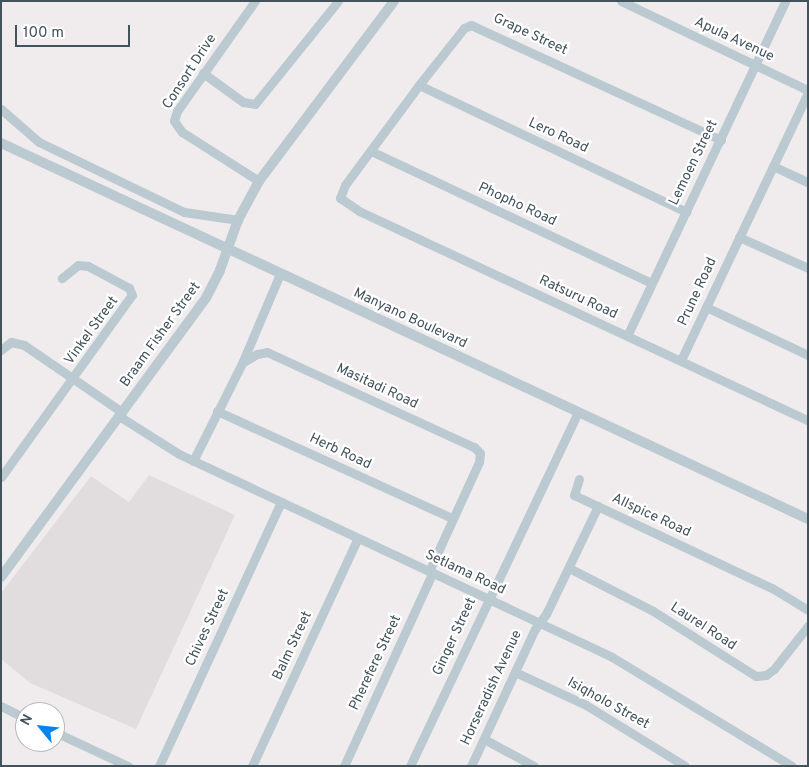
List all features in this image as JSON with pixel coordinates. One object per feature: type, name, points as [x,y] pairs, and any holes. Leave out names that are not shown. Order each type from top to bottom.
[{"type":"street","name":"Consort Drive","points":[[255,1],[176,111],[175,125],[259,181]]},
{"type":"street","points":[[203,74],[243,102],[255,104],[338,1]]},
{"type":"street","name":"Braam Fisher Street","points":[[1,576],[211,289],[238,220],[259,181],[394,1]]},
{"type":"street","name":"Apula Avenue","points":[[621,1],[808,92]]},
{"type":"street","name":"Lemoen Street","points":[[626,336],[721,140],[784,1]]},
{"type":"street","name":"Grape Street","points":[[340,198],[345,185],[419,85],[464,28],[471,25],[721,140]]},
{"type":"street","name":"Lero Road","points":[[419,85],[686,212]]},
{"type":"street","name":"Prune Road","points":[[681,360],[808,92]]},
{"type":"street","points":[[1,109],[39,142],[184,212],[238,220]]},
{"type":"street","name":"Manyano Boulevard","points":[[1,143],[808,519]]},
{"type":"street","name":"Phopho Road","points":[[370,151],[652,283]]},
{"type":"street","points":[[773,166],[808,182]]},
{"type":"street","name":"Ratsuru Road","points":[[340,198],[359,211],[808,420]]},
{"type":"street","points":[[739,237],[808,268]]},
{"type":"street","name":"Vinkel Street","points":[[62,278],[78,265],[88,266],[129,288],[132,295],[74,378]]},
{"type":"street","points":[[193,461],[242,363],[280,274]]},
{"type":"street","points":[[706,307],[808,355]]},
{"type":"street","name":"Setlama Road","points":[[1,350],[11,342],[24,345],[74,378],[158,443],[625,663],[780,763],[792,766]]},
{"type":"street","name":"Masitadi Road","points":[[242,363],[257,354],[267,352],[477,448],[480,453],[479,462],[452,518],[431,572]]},
{"type":"street","points":[[1,477],[74,378]]},
{"type":"street","name":"Herb Road","points":[[217,411],[452,518]]},
{"type":"street","name":"Ginger Street","points":[[410,766],[578,412]]},
{"type":"street","points":[[579,479],[574,494],[598,506]]},
{"type":"street","name":"Chives Street","points":[[159,766],[281,502]]},
{"type":"street","name":"Allspice Road","points":[[540,623],[598,506],[772,588],[808,610]]},
{"type":"street","name":"Balm Street","points":[[252,766],[358,538]]},
{"type":"street","name":"Laurel Road","points":[[568,568],[653,611],[756,676],[766,675],[774,669],[808,626]]},
{"type":"street","name":"Pherefere Street","points":[[344,766],[431,572]]},
{"type":"street","name":"Horseradish Avenue","points":[[471,766],[540,623]]},
{"type":"street","name":"Isiqholo Street","points":[[515,672],[595,709],[685,766]]},
{"type":"street","points":[[1,706],[15,713]]},
{"type":"street","points":[[65,737],[128,766]]},
{"type":"street","points":[[484,739],[534,766]]},
{"type":"shaded area","points":[[149,475],[235,515],[136,729],[30,683],[1,659],[1,593],[91,476],[129,502]]}]
